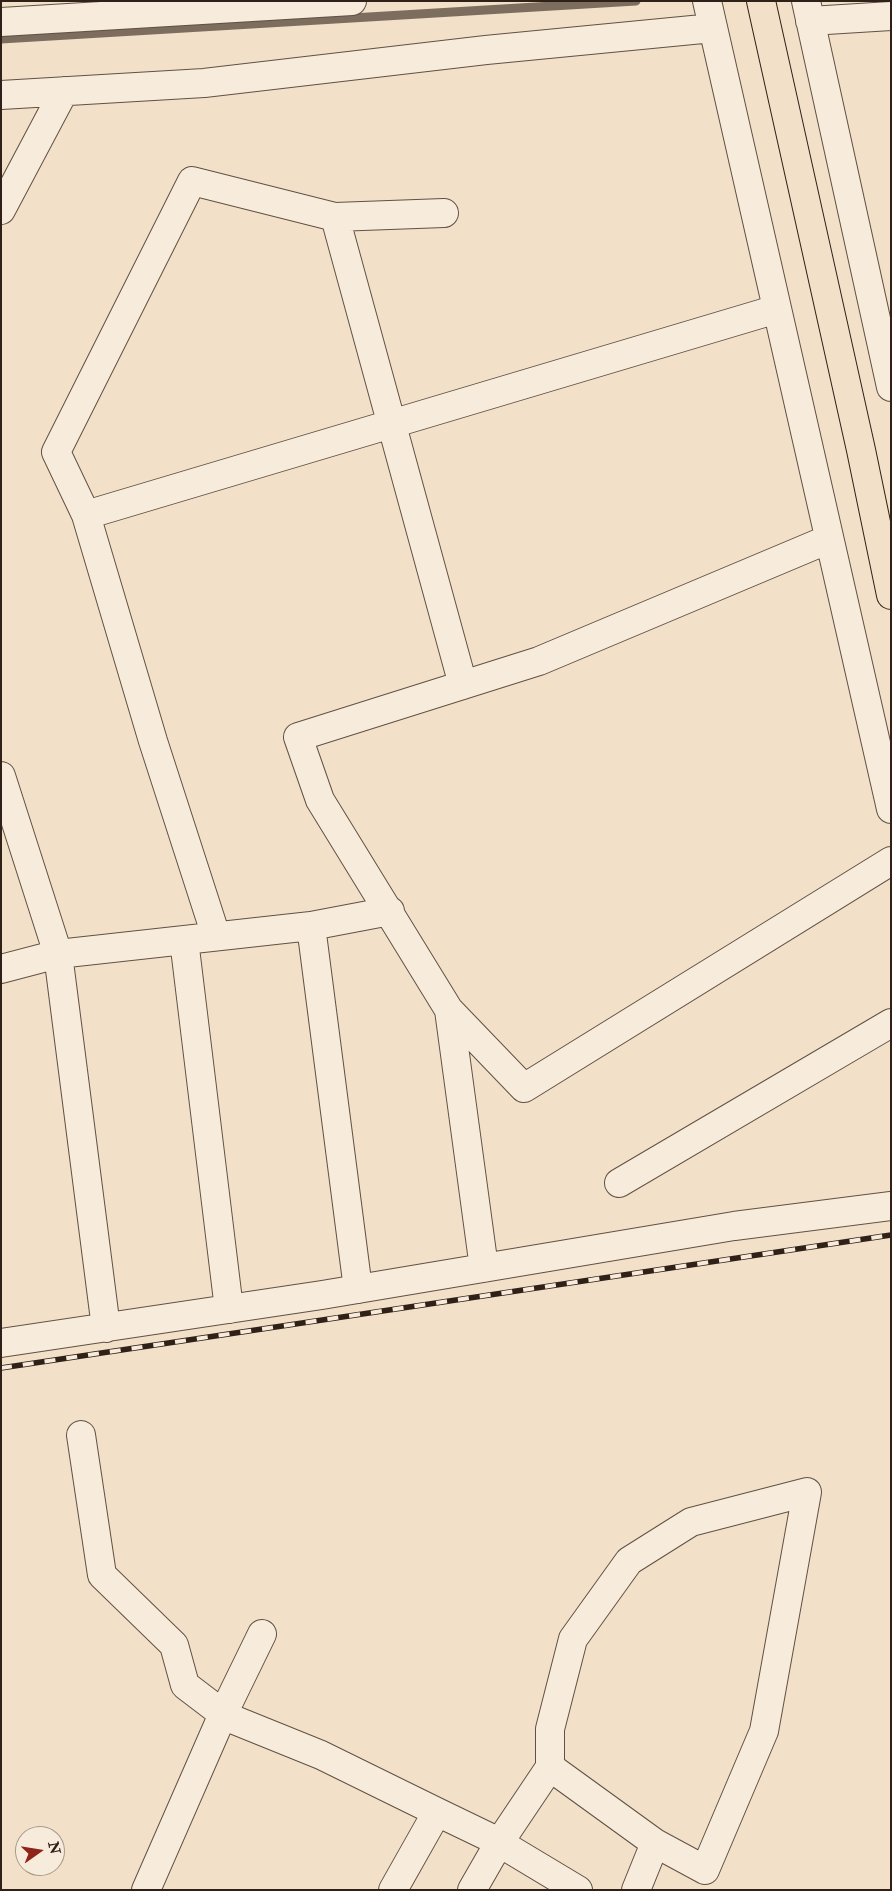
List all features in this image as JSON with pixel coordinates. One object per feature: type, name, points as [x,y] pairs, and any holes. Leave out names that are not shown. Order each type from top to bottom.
[{"type":"main road","points":[[761,1],[859,440],[891,595]]},
{"type":"street","points":[[1,22],[352,1]]},
{"type":"street","points":[[707,1],[891,809]]},
{"type":"street","points":[[891,16],[808,11],[891,387]]},
{"type":"street","points":[[1,95],[204,83],[486,50],[713,28]]},
{"type":"street","points":[[1,210],[64,91]]},
{"type":"street","points":[[216,936],[153,741],[86,515],[56,452],[192,180],[335,217],[444,213]]},
{"type":"street","points":[[335,217],[463,685]]},
{"type":"street","points":[[86,515],[777,309]]},
{"type":"street","points":[[829,539],[539,661],[298,736],[320,800],[390,911],[449,1010],[524,1088],[891,861]]},
{"type":"street","points":[[1,776],[58,954],[106,1328]]},
{"type":"street","points":[[1,969],[58,954],[311,926],[390,911]]},
{"type":"street","points":[[311,926],[358,1289]]},
{"type":"street","points":[[184,940],[229,1309]]},
{"type":"street","points":[[449,1010],[484,1268]]},
{"type":"street","points":[[619,1183],[891,1023]]},
{"type":"street","points":[[1,1344],[358,1289],[734,1226],[891,1206]]},
{"type":"street","points":[[81,1435],[102,1576],[174,1645],[185,1685],[227,1717],[321,1755],[437,1812],[499,1843],[578,1890]]},
{"type":"street","points":[[472,1890],[499,1843],[550,1768],[550,1729],[573,1639],[629,1561],[691,1522],[807,1492],[764,1731],[706,1870],[655,1843],[550,1768]]},
{"type":"street","points":[[146,1890],[223,1714],[262,1634]]},
{"type":"street","points":[[393,1890],[437,1812]]},
{"type":"street","points":[[636,1890],[655,1843]]},
{"type":"waterway","points":[[1,39],[636,1]]},
{"type":"railway","points":[[1,1368],[891,1235]]}]
